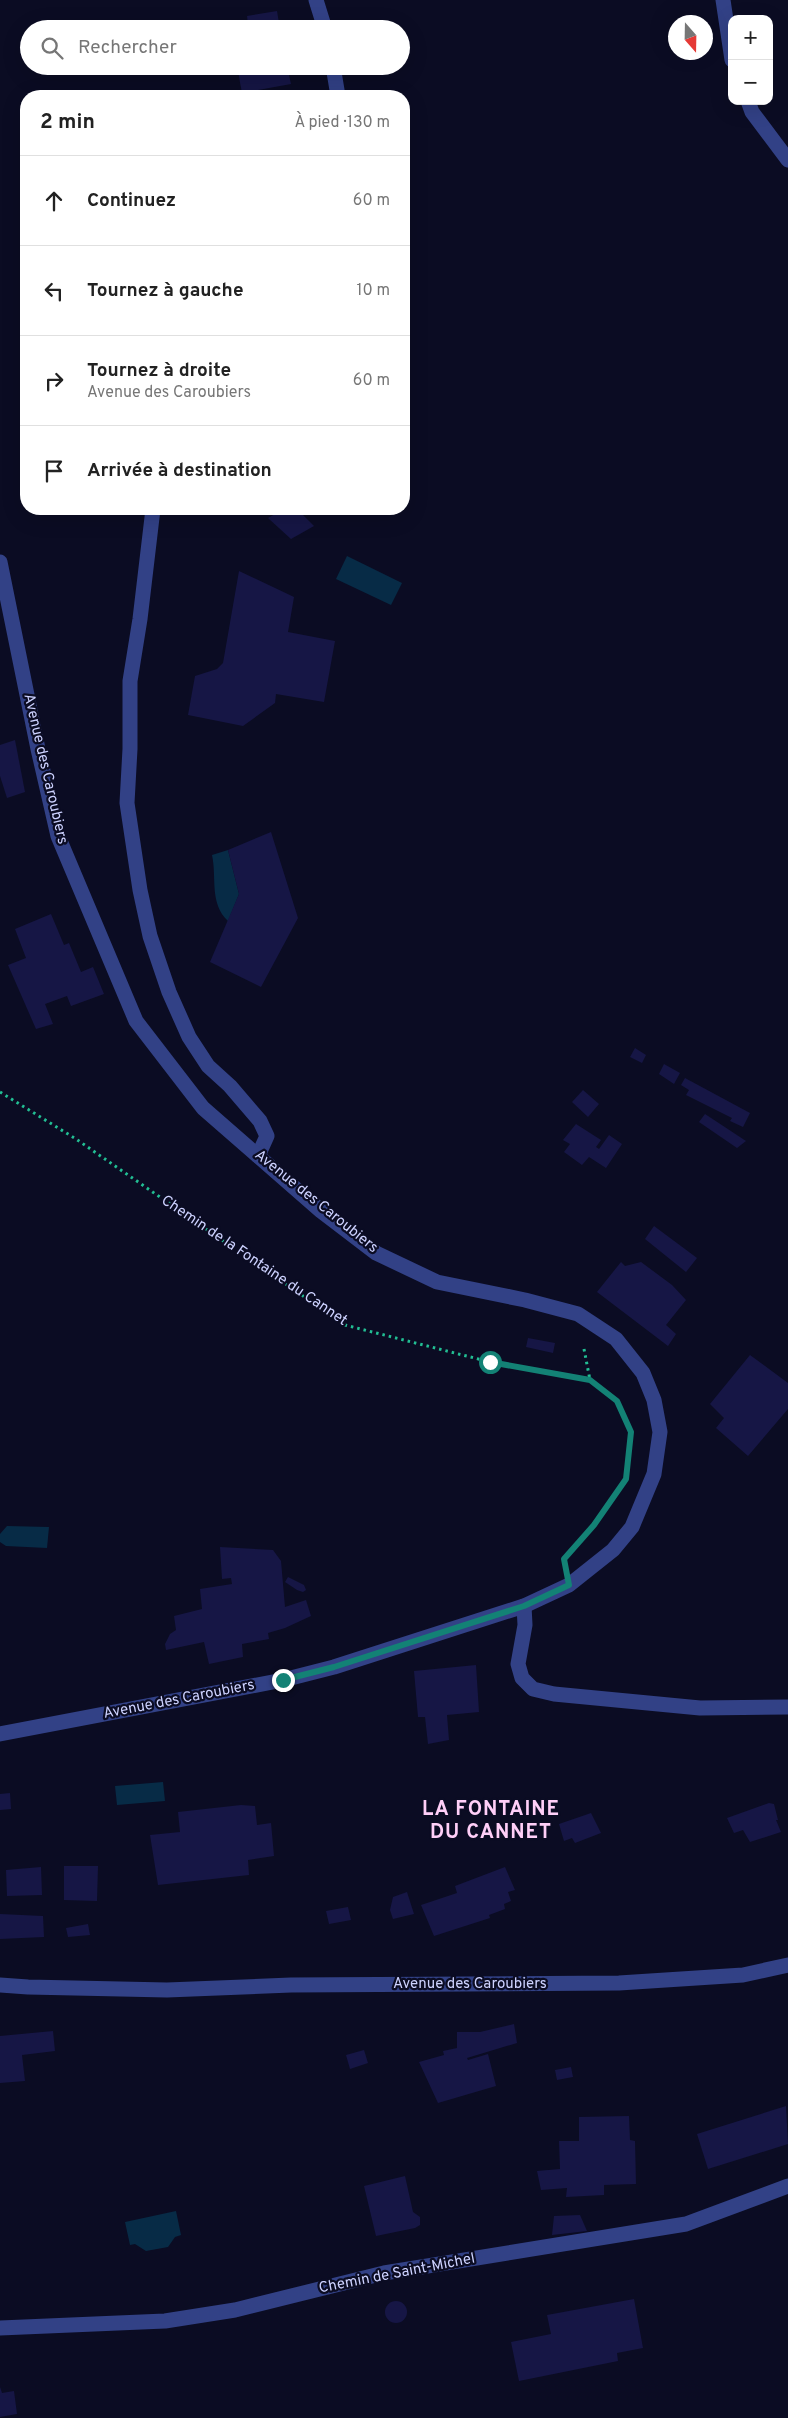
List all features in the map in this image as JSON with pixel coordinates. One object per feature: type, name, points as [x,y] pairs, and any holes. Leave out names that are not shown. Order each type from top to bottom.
[{"type":"street","points":[[316,0],[322,20]]},
{"type":"street","points":[[723,0],[728,33]]},
{"type":"street","points":[[334,75],[337,90]]},
{"type":"street","points":[[749,105],[752,112],[788,160]]},
{"type":"street","points":[[152,515],[140,619],[130,681],[130,749],[127,803],[140,890],[150,936],[166,983],[189,1037],[208,1066],[230,1086],[260,1120],[267,1136],[258,1156]]},
{"type":"street","name":"Avenue des Caroubiers","points":[[0,562],[38,749],[58,836],[136,1021],[204,1108],[321,1210],[376,1253],[437,1282],[525,1300],[578,1314],[616,1339],[643,1373],[654,1400],[660,1432],[654,1474],[632,1527],[613,1550],[569,1585],[524,1606],[326,1669],[228,1691],[0,1734]]},
{"type":"street","points":[[524,1606],[525,1625],[518,1664],[522,1678],[533,1689],[554,1694],[700,1708],[788,1707]]},
{"type":"street","name":"Avenue des Caroubiers","points":[[0,1985],[167,1990],[291,1984],[619,1983],[743,1975],[788,1965]]},
{"type":"street","name":"Chemin de Saint-Michel","points":[[0,2328],[165,2321],[235,2310],[384,2273],[686,2224],[788,2186]]},
{"type":"path","name":"Chemin de la Fontaine du Cannet","points":[[0,1092],[76,1139],[345,1325],[490,1362],[590,1380],[617,1401],[631,1432],[629,1451]]},
{"type":"path","points":[[576,1546],[594,1525],[621,1486]]},
{"type":"water","points":[[347,556],[402,583],[391,605],[336,579]]},
{"type":"water","points":[[228,850],[239,894],[228,921],[222,914],[216,898],[212,855]]},
{"type":"water","points":[[7,1526],[49,1527],[47,1548],[6,1546],[0,1542],[0,1534]]},
{"type":"water","points":[[163,1782],[165,1801],[117,1805],[115,1786]]},
{"type":"water","points":[[176,2211],[181,2235],[175,2237],[168,2247],[146,2251],[135,2244],[130,2245],[125,2222]]},
{"type":"building","points":[[277,11],[278,20],[248,20],[247,16]]},
{"type":"building","points":[[239,75],[289,75],[291,84],[258,90],[241,90]]},
{"type":"building","points":[[273,515],[303,515],[314,526],[291,539],[268,518]]},
{"type":"building","points":[[239,571],[294,597],[288,632],[335,641],[324,702],[276,694],[275,703],[243,726],[188,715],[195,676],[217,669],[223,663]]},
{"type":"building","points":[[15,740],[25,792],[7,798],[0,776],[0,745]]},
{"type":"building","points":[[271,832],[298,918],[261,987],[210,962],[239,894],[228,850]]},
{"type":"building","points":[[51,914],[64,945],[69,943],[81,972],[93,967],[104,994],[71,1006],[67,996],[45,1004],[53,1024],[36,1029],[8,965],[26,958],[15,929]]},
{"type":"building","points":[[635,1048],[646,1055],[642,1063],[630,1057]]},
{"type":"building","points":[[664,1064],[680,1073],[674,1084],[659,1074]]},
{"type":"building","points":[[685,1078],[750,1113],[743,1127],[730,1121],[732,1118],[686,1095],[689,1090],[681,1085]]},
{"type":"building","points":[[583,1090],[599,1104],[588,1117],[572,1102]]},
{"type":"building","points":[[705,1114],[746,1141],[737,1148],[699,1122]]},
{"type":"building","points":[[576,1124],[601,1140],[596,1147],[599,1149],[609,1135],[622,1144],[606,1168],[589,1157],[582,1165],[564,1152],[570,1144],[563,1140]]},
{"type":"building","points":[[654,1226],[697,1258],[686,1272],[645,1239]]},
{"type":"building","points":[[621,1262],[625,1266],[641,1262],[672,1285],[686,1300],[666,1325],[676,1334],[668,1346],[597,1292]]},
{"type":"building","points":[[528,1338],[555,1343],[553,1353],[526,1347]]},
{"type":"building","points":[[750,1355],[788,1383],[788,1409],[748,1456],[716,1428],[724,1418],[710,1404]]},
{"type":"building","points":[[220,1547],[273,1550],[281,1561],[285,1607],[306,1600],[311,1616],[285,1628],[268,1633],[269,1639],[242,1644],[243,1657],[209,1664],[204,1642],[166,1650],[165,1644],[170,1634],[176,1630],[174,1616],[202,1609],[200,1589],[232,1584],[231,1578],[222,1579]]},
{"type":"building","points":[[288,1577],[304,1585],[306,1590],[303,1592],[297,1590],[285,1582]]},
{"type":"building","points":[[476,1665],[479,1712],[447,1715],[449,1740],[428,1744],[425,1717],[418,1717],[414,1671]]},
{"type":"building","points":[[10,1793],[11,1809],[0,1810],[0,1794]]},
{"type":"building","points":[[769,1803],[774,1804],[778,1820],[776,1820],[781,1832],[750,1842],[743,1830],[734,1833],[727,1818]]},
{"type":"building","points":[[241,1805],[255,1806],[257,1825],[271,1823],[274,1856],[248,1860],[249,1875],[158,1885],[150,1835],[180,1832],[178,1812]]},
{"type":"building","points":[[591,1813],[601,1833],[575,1843],[572,1838],[564,1841],[559,1824]]},
{"type":"building","points":[[64,1866],[98,1866],[97,1901],[64,1900]]},
{"type":"building","points":[[41,1867],[42,1895],[7,1896],[6,1870]]},
{"type":"building","points":[[505,1867],[515,1890],[508,1892],[511,1901],[504,1904],[505,1909],[489,1915],[490,1918],[434,1936],[421,1905],[457,1893],[455,1886]]},
{"type":"building","points":[[407,1892],[414,1914],[393,1919],[390,1910],[393,1897]]},
{"type":"building","points":[[348,1907],[351,1920],[329,1924],[326,1911]]},
{"type":"building","points":[[0,1914],[43,1916],[44,1937],[0,1939]]},
{"type":"building","points":[[88,1924],[90,1935],[68,1937],[66,1928]]},
{"type":"building","points":[[514,2024],[517,2043],[467,2058],[468,2060],[488,2054],[496,2086],[438,2103],[419,2062],[444,2055],[443,2051],[457,2048],[457,2032],[480,2032]]},
{"type":"building","points":[[53,2031],[55,2051],[22,2055],[25,2081],[0,2083],[0,2036]]},
{"type":"building","points":[[364,2050],[368,2063],[350,2069],[346,2055]]},
{"type":"building","points":[[571,2067],[573,2077],[557,2080],[555,2070]]},
{"type":"building","points":[[786,2106],[788,2144],[708,2169],[697,2134]]},
{"type":"building","points":[[629,2116],[630,2140],[635,2141],[636,2184],[604,2185],[604,2195],[566,2197],[567,2188],[541,2190],[537,2171],[560,2169],[559,2141],[579,2141],[579,2117]]},
{"type":"building","points":[[405,2176],[413,2212],[420,2217],[420,2225],[415,2228],[376,2236],[364,2186]]},
{"type":"building","points":[[580,2215],[587,2231],[552,2235],[554,2216]]},
{"type":"building","points":[[634,2299],[643,2348],[617,2353],[618,2361],[519,2381],[511,2342],[551,2334],[547,2315]]},
{"type":"building","points":[[396,2301],[404,2304],[407,2312],[404,2320],[396,2323],[388,2320],[385,2312],[388,2304]]},
{"type":"building","points":[[0,2387],[2,2393],[14,2391],[17,2414],[0,2417]]},
{"type":"district","name":"LA FONTAINE DU CANNET","points":[[491,1822]]},
{"type":"route","points":[[283,1680],[334,1667],[524,1606],[569,1585],[564,1559],[594,1525],[626,1479],[631,1432],[617,1401],[590,1380],[490,1362]]}]
